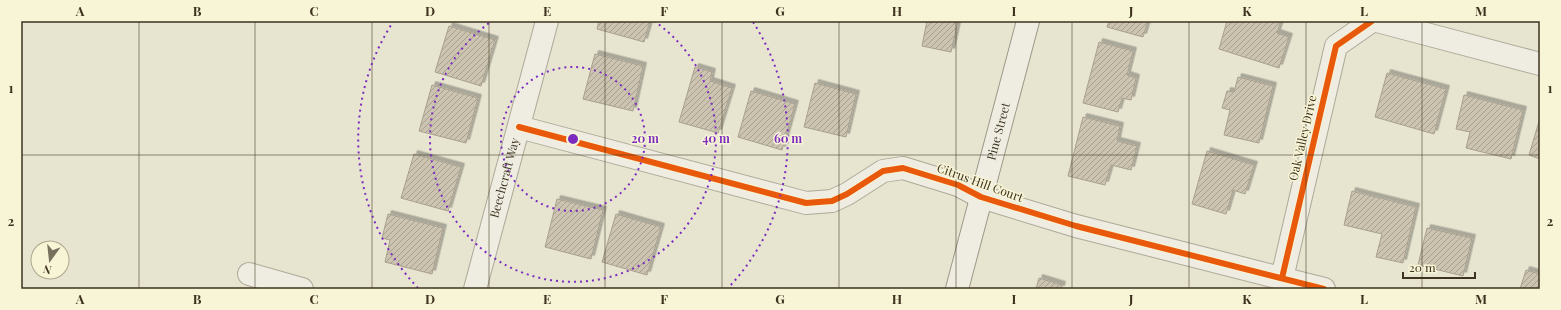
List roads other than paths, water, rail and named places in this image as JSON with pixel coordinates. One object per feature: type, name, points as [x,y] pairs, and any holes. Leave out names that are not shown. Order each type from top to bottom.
[{"type":"street","name":"Beechcraft Way","points":[[475,289],[547,21]]},
{"type":"street","name":"Pine Street","points":[[957,289],[1028,21]]},
{"type":"street","name":"Oak Valley Drive","points":[[1282,278],[1336,46],[1372,21]]},
{"type":"street","points":[[1377,21],[1540,64]]},
{"type":"street","name":"Citrus Hill Court","points":[[519,127],[806,203],[832,200],[847,194],[883,171],[903,168],[958,184],[981,197],[1076,226],[1324,289]]},
{"type":"street","points":[[249,274],[302,289]]}]
